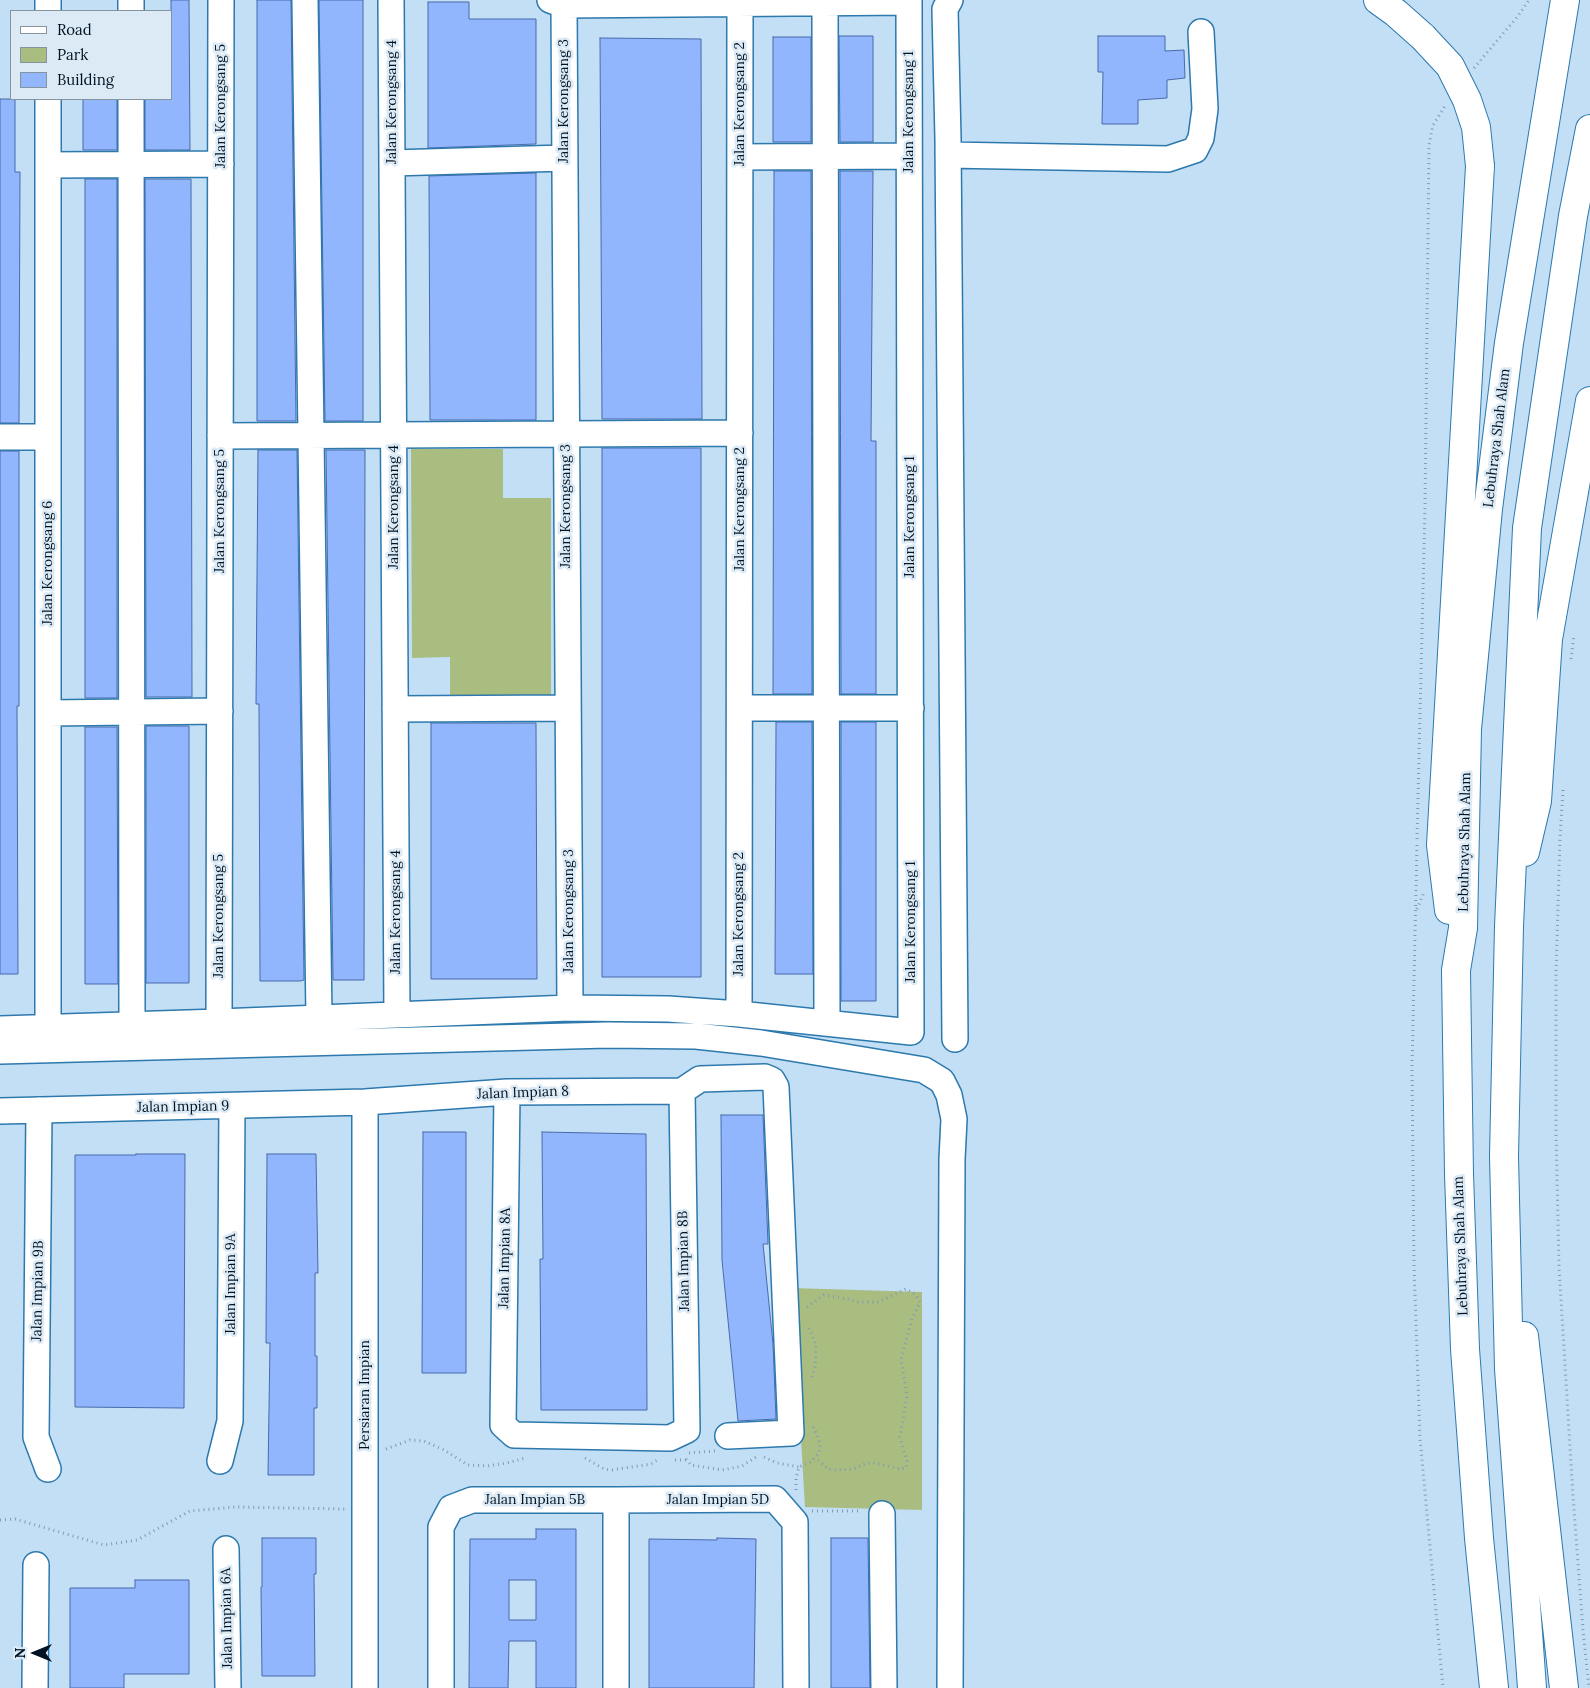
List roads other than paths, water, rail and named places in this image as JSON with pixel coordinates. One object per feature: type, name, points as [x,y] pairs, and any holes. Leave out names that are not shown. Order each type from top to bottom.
[{"type":"highway","points":[[1378,0],[1423,37],[1450,66],[1467,100],[1476,126],[1480,166],[1441,845],[1456,970]]},
{"type":"highway","name":"Lebuhraya Shah Alam","points":[[1494,1688],[1479,1538],[1465,1349],[1459,1164],[1456,970],[1463,928],[1467,729],[1488,509],[1509,343],[1564,0]]},
{"type":"highway","points":[[1532,1688],[1509,1370],[1504,1156],[1509,926],[1527,528],[1573,216],[1590,129]]},
{"type":"highway","points":[[1509,926],[1537,801],[1548,639],[1590,401]]},
{"type":"highway","points":[[1504,1156],[1564,1688]]},
{"type":"highway","points":[[1479,1538],[1484,1688]]},
{"type":"street","name":"Jalan Kerongsang 5","points":[[219,1022],[221,0]]},
{"type":"street","points":[[305,0],[319,1018]]},
{"type":"street","name":"Jalan Kerongsang 4","points":[[392,0],[397,1015]]},
{"type":"street","points":[[0,1029],[570,1008],[668,1009],[739,1014],[827,1024],[825,2],[557,3]]},
{"type":"street","name":"Jalan Kerongsang 1","points":[[825,2],[909,2],[910,148],[911,1032],[827,1024]]},
{"type":"street","name":"Jalan Kerongsang 3","points":[[557,3],[564,158],[570,1008]]},
{"type":"street","name":"Jalan Kerongsang 2","points":[[739,1014],[740,3]]},
{"type":"street","points":[[944,3],[948,147],[954,1039]]},
{"type":"street","points":[[740,157],[826,156],[910,148],[948,147],[1168,159],[1195,150],[1201,138],[1204,109],[1201,32]]},
{"type":"street","name":"Jalan Kerongsang 6","points":[[48,100],[48,1028]]},
{"type":"street","points":[[131,100],[132,1025]]},
{"type":"street","points":[[392,163],[564,158]]},
{"type":"street","points":[[48,165],[221,164]]},
{"type":"street","points":[[220,436],[740,433]]},
{"type":"street","points":[[0,437],[48,437]]},
{"type":"street","points":[[396,709],[568,708]]},
{"type":"street","points":[[740,708],[911,708]]},
{"type":"street","points":[[48,713],[220,711]]},
{"type":"street","points":[[0,1051],[608,1035],[696,1036],[761,1043],[924,1070],[942,1081],[949,1095],[954,1119],[952,1169],[950,1688]]},
{"type":"street","points":[[682,1091],[700,1079],[765,1077],[772,1080],[776,1087],[791,1433],[728,1436]]},
{"type":"street","name":"Jalan Impian 8","points":[[365,1102],[507,1092],[682,1091]]},
{"type":"street","name":"Jalan Impian 8B","points":[[503,1424],[514,1435],[679,1434],[682,1091]]},
{"type":"street","name":"Jalan Impian 8A","points":[[503,1424],[507,1092]]},
{"type":"street","name":"Jalan Impian 9","points":[[0,1112],[365,1102]]},
{"type":"street","name":"Persiaran Impian","points":[[365,1102],[366,1688]]},
{"type":"street","name":"Jalan Impian 9A","points":[[220,1461],[230,1422],[232,1106]]},
{"type":"street","name":"Jalan Impian 9B","points":[[40,1110],[36,1437],[48,1469]]},
{"type":"street","name":"Jalan Impian 5D","points":[[616,1500],[775,1499],[797,1512],[795,1522],[796,1688]]},
{"type":"street","name":"Jalan Impian 5B","points":[[441,1688],[441,1527],[451,1508],[472,1500],[616,1500]]},
{"type":"street","points":[[616,1500],[616,1688]]},
{"type":"street","points":[[882,1514],[884,1688]]},
{"type":"street","name":"Jalan Impian 6A","points":[[226,1549],[228,1688]]},
{"type":"street","points":[[35,1688],[36,1565]]}]
